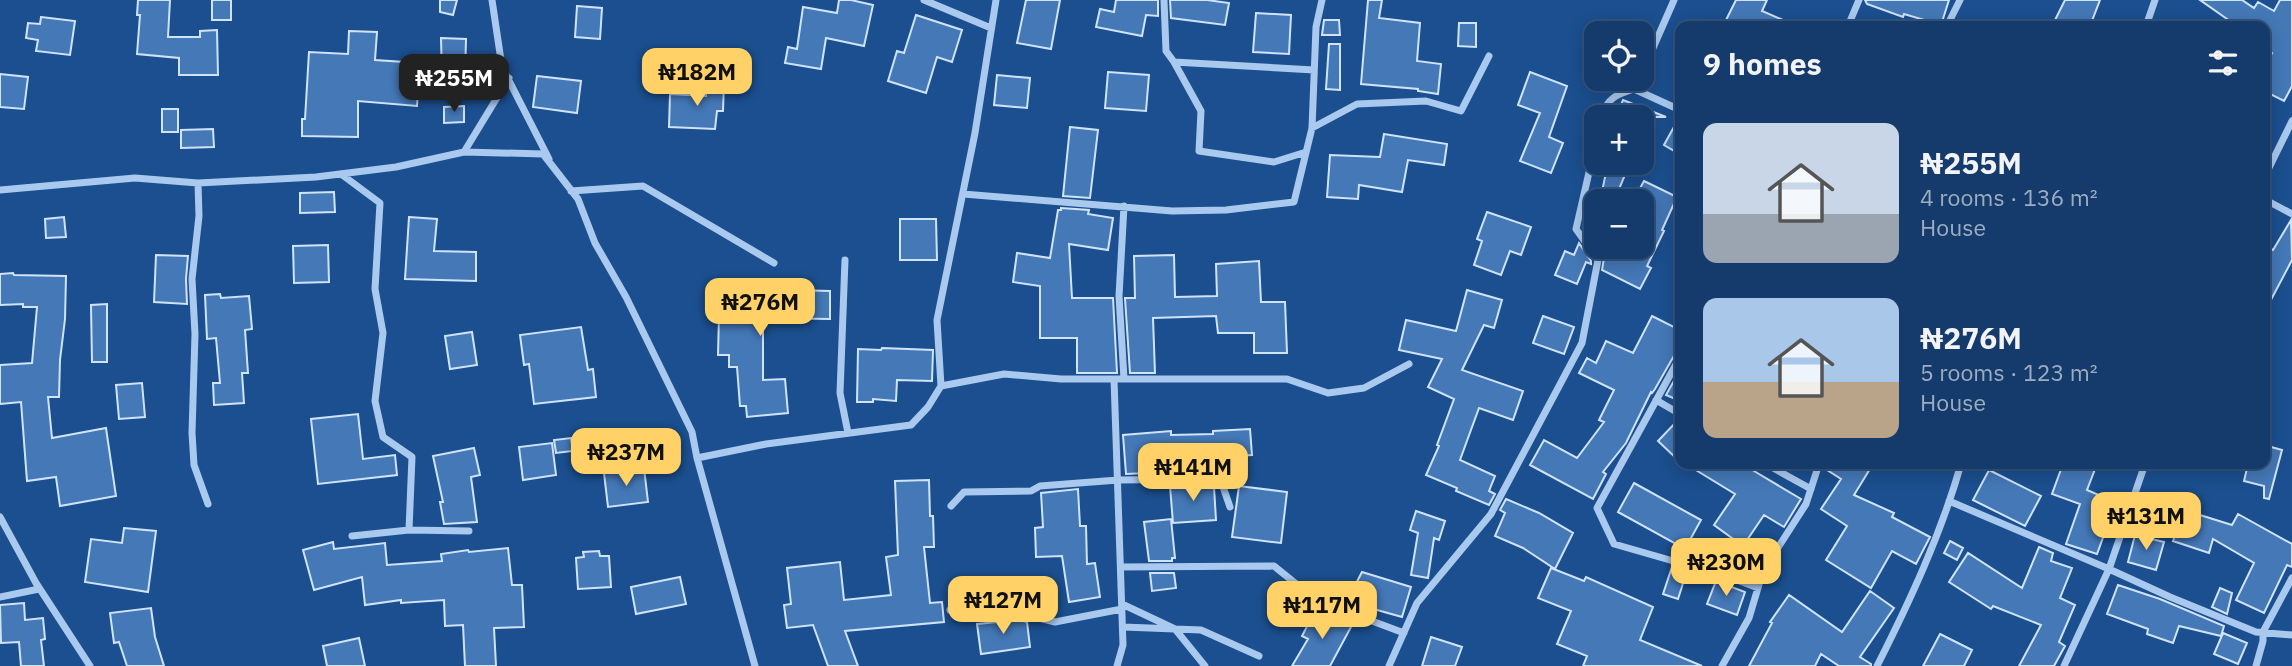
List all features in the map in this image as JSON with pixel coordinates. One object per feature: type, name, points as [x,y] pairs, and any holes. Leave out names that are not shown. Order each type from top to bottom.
[{"type":"street","points":[[492,0],[502,67],[556,173]]},
{"type":"street","points":[[924,0],[992,28]]},
{"type":"street","points":[[696,458],[766,444],[911,425],[928,407],[941,386],[937,320],[963,194],[996,0]]},
{"type":"street","points":[[1164,0],[1166,51],[1201,111],[1199,151],[1274,162],[1306,152]]},
{"type":"street","points":[[963,194],[1172,211],[1226,210],[1294,202],[1312,128],[1316,27],[1322,0]]},
{"type":"street","points":[[1654,46],[1674,0]]},
{"type":"street","points":[[1850,21],[1859,0]]},
{"type":"street","points":[[1950,21],[1960,0]]},
{"type":"street","points":[[2148,21],[2155,0]]},
{"type":"street","points":[[1312,128],[1357,104],[1426,101],[1461,111],[1489,56]]},
{"type":"street","points":[[1174,62],[1314,70]]},
{"type":"street","points":[[464,152],[509,78]]},
{"type":"street","points":[[1607,105],[1615,95],[1628,91]]},
{"type":"street","points":[[1638,91],[1675,108]]},
{"type":"street","points":[[2270,166],[2292,121]]},
{"type":"street","points":[[0,190],[135,178],[198,183],[341,174],[396,167],[464,152],[542,155],[578,199],[595,243],[626,298],[692,432],[696,458],[755,666]]},
{"type":"street","points":[[341,174],[380,203],[375,289],[383,333],[375,401],[383,437],[412,457],[409,530]]},
{"type":"street","points":[[1389,666],[1417,603],[1491,514],[1582,343],[1598,260],[1577,229],[1589,175]]},
{"type":"street","points":[[198,183],[199,216],[192,279],[195,334],[192,433],[194,464],[208,504]]},
{"type":"street","points":[[571,191],[643,186],[774,263]]},
{"type":"street","points":[[2270,202],[2292,214]]},
{"type":"street","points":[[1124,206],[1119,296],[1124,379]]},
{"type":"street","points":[[845,260],[840,393],[848,433]]},
{"type":"street","points":[[941,386],[1004,374],[1061,379],[1287,379],[1328,393],[1364,388],[1409,364]]},
{"type":"street","points":[[1675,366],[1597,508],[1614,544],[1729,577],[1758,589]]},
{"type":"street","points":[[1114,379],[1123,627],[1123,645],[1117,666]]},
{"type":"street","points":[[1656,400],[1675,411]]},
{"type":"street","points":[[1775,469],[1811,489]]},
{"type":"street","points":[[1722,666],[1749,618],[1763,571],[1806,504],[1817,469]]},
{"type":"street","points":[[1877,666],[1914,592],[1959,469]]},
{"type":"street","points":[[2063,666],[2109,569],[2143,469]]},
{"type":"street","points":[[951,506],[964,492],[1031,491],[1040,486],[1118,480],[1207,479],[1222,481],[1230,507]]},
{"type":"street","points":[[1949,501],[2256,632],[2292,635]]},
{"type":"street","points":[[0,517],[39,589],[90,666]]},
{"type":"street","points":[[352,536],[409,530],[469,531]]},
{"type":"street","points":[[1121,566],[1274,566],[1316,600],[1404,633]]},
{"type":"street","points":[[2256,666],[2263,632],[2292,578]]},
{"type":"street","points":[[0,597],[39,589]]},
{"type":"street","points":[[950,610],[981,604],[1055,622],[1122,606],[1175,629],[1205,666]]},
{"type":"street","points":[[1123,627],[1201,631],[1259,656]]},
{"type":"building","points":[[138,0],[170,0],[168,37],[200,37],[200,31],[217,30],[218,75],[179,75],[179,58],[137,54],[140,15],[137,15]]},
{"type":"building","points":[[212,0],[231,0],[231,20],[212,20]]},
{"type":"building","points":[[440,0],[457,0],[453,15],[440,12]]},
{"type":"building","points":[[839,0],[873,5],[864,46],[826,38],[821,69],[785,63],[788,47],[797,49],[803,7],[837,13]]},
{"type":"building","points":[[1026,0],[1060,0],[1051,49],[1017,43]]},
{"type":"building","points":[[1116,0],[1158,0],[1158,16],[1146,15],[1142,36],[1096,27],[1100,9],[1114,12]]},
{"type":"building","points":[[1170,0],[1229,3],[1225,25],[1171,18]]},
{"type":"building","points":[[1368,0],[1382,0],[1379,18],[1420,23],[1417,61],[1441,64],[1438,94],[1418,89],[1361,84]]},
{"type":"building","points":[[1736,0],[1767,0],[1762,11],[1785,21],[1726,21]]},
{"type":"building","points":[[1865,0],[1949,0],[1942,21],[1928,21],[1904,14],[1903,17],[1867,4]]},
{"type":"building","points":[[2065,0],[2100,0],[2092,21],[2054,21]]},
{"type":"building","points":[[2200,0],[2242,0],[2254,8],[2258,2],[2274,11],[2280,0],[2292,0],[2292,86],[2284,101],[2270,94],[2270,21],[2230,21]]},
{"type":"building","points":[[577,6],[602,8],[600,39],[575,37]]},
{"type":"building","points":[[1256,13],[1291,15],[1289,54],[1253,52]]},
{"type":"building","points":[[916,15],[962,30],[952,62],[937,57],[926,93],[888,81],[897,51],[904,53]]},
{"type":"building","points":[[41,17],[75,21],[70,55],[36,51],[38,40],[26,38],[28,23],[40,24]]},
{"type":"building","points":[[1324,20],[1339,20],[1340,35],[1322,35]]},
{"type":"building","points":[[1459,23],[1476,23],[1476,47],[1458,46]]},
{"type":"building","points":[[349,31],[377,32],[375,60],[420,63],[417,106],[358,101],[358,137],[302,136],[309,52],[348,54]]},
{"type":"building","points":[[441,38],[466,39],[465,77],[442,76]]},
{"type":"building","points":[[1329,44],[1340,44],[1340,90],[1326,89]]},
{"type":"building","points":[[1108,72],[1149,75],[1146,111],[1105,108]]},
{"type":"building","points":[[1530,72],[1567,86],[1549,137],[1563,143],[1551,173],[1520,161],[1540,113],[1518,105]]},
{"type":"building","points":[[0,74],[28,77],[24,109],[0,107]]},
{"type":"building","points":[[997,75],[1030,78],[1027,108],[994,105]]},
{"type":"building","points":[[537,76],[581,81],[577,113],[533,107]]},
{"type":"building","points":[[707,83],[724,83],[723,111],[717,111],[715,129],[669,127],[670,94],[706,96]]},
{"type":"building","points":[[1623,100],[1636,105],[1621,105]]},
{"type":"building","points":[[464,106],[464,122],[444,123],[444,107]]},
{"type":"building","points":[[162,109],[178,109],[178,132],[162,132]]},
{"type":"building","points":[[1675,125],[1675,151],[1664,145]]},
{"type":"building","points":[[1070,127],[1098,130],[1090,198],[1063,196]]},
{"type":"building","points":[[213,129],[214,147],[181,148],[181,130]]},
{"type":"building","points":[[1384,134],[1447,144],[1444,165],[1408,160],[1402,192],[1359,185],[1358,199],[1327,197],[1330,155],[1380,157]]},
{"type":"building","points":[[1605,175],[1625,175],[1619,189],[1603,189]]},
{"type":"building","points":[[1644,181],[1675,196],[1662,230],[1664,231],[1654,252],[1654,189],[1640,189]]},
{"type":"building","points":[[334,192],[335,212],[300,213],[300,193]]},
{"type":"building","points":[[1058,210],[1089,210],[1088,214],[1113,218],[1108,250],[1069,244],[1072,298],[1113,298],[1117,373],[1077,373],[1077,338],[1040,338],[1040,286],[1013,282],[1017,253],[1050,258]]},
{"type":"building","points":[[1487,212],[1531,227],[1521,255],[1510,251],[1501,275],[1474,265],[1482,241],[1477,239]]},
{"type":"building","points":[[64,217],[66,237],[46,238],[45,219]]},
{"type":"building","points":[[409,217],[437,219],[434,251],[476,252],[476,281],[405,279]]},
{"type":"building","points":[[900,219],[936,219],[937,260],[900,260]]},
{"type":"building","points":[[2291,220],[2292,260],[2270,302],[2270,249],[2273,250]]},
{"type":"building","points":[[1579,243],[1584,250],[1584,259],[1591,261],[1591,264],[1586,262],[1577,284],[1555,275],[1565,251],[1574,255]]},
{"type":"building","points":[[328,245],[329,282],[294,283],[293,246]]},
{"type":"building","points":[[156,255],[188,256],[187,304],[154,302]]},
{"type":"building","points":[[1174,255],[1175,297],[1217,296],[1216,264],[1259,261],[1261,302],[1285,302],[1287,353],[1254,353],[1254,333],[1218,333],[1216,316],[1153,318],[1155,373],[1130,373],[1125,298],[1135,298],[1134,256]]},
{"type":"building","points":[[1604,259],[1650,259],[1647,266],[1651,268],[1640,289],[1602,270]]},
{"type":"building","points":[[0,274],[66,276],[59,397],[48,397],[52,438],[106,428],[116,496],[60,506],[56,477],[27,481],[21,402],[0,404],[0,365],[32,363],[37,307],[23,307],[23,304],[0,305]]},
{"type":"building","points":[[711,288],[830,291],[830,319],[763,318],[763,380],[785,379],[788,413],[747,417],[746,406],[740,406],[737,367],[729,367],[729,355],[718,355],[719,315],[710,315]]},
{"type":"building","points":[[1467,290],[1502,300],[1494,328],[1484,325],[1462,370],[1523,391],[1513,420],[1479,408],[1460,460],[1495,476],[1489,491],[1495,494],[1489,505],[1426,475],[1439,446],[1437,445],[1454,399],[1428,387],[1442,359],[1399,350],[1406,320],[1456,331]]},
{"type":"building","points":[[220,294],[221,298],[249,296],[252,329],[245,330],[248,373],[242,373],[244,403],[214,405],[213,383],[220,383],[216,338],[207,339],[205,295]]},
{"type":"building","points":[[107,304],[107,362],[92,362],[91,305]]},
{"type":"building","points":[[1543,316],[1574,327],[1564,354],[1533,343]]},
{"type":"building","points":[[1652,316],[1675,328],[1675,354],[1651,392],[1626,443],[1603,472],[1606,474],[1593,499],[1530,465],[1544,440],[1577,458],[1604,422],[1599,420],[1614,390],[1579,373],[1587,358],[1596,363],[1606,341],[1633,353]]},
{"type":"building","points":[[581,327],[588,370],[593,369],[596,397],[534,404],[529,364],[524,365],[520,335]]},
{"type":"building","points":[[472,332],[477,365],[450,369],[445,336]]},
{"type":"building","points":[[858,349],[933,350],[932,381],[897,380],[896,401],[873,399],[873,402],[857,402]]},
{"type":"building","points":[[1675,379],[1675,399],[1666,395]]},
{"type":"building","points":[[142,383],[145,417],[119,419],[116,385]]},
{"type":"building","points":[[358,414],[363,459],[395,455],[397,475],[318,484],[311,419]]},
{"type":"building","points":[[1675,423],[1675,457],[1658,441]]},
{"type":"building","points":[[1250,429],[1252,455],[1212,457],[1213,474],[1126,474],[1123,435],[1171,431],[1171,435],[1213,434],[1213,431]]},
{"type":"building","points":[[571,438],[573,451],[556,453],[554,440]]},
{"type":"building","points":[[552,443],[556,475],[523,480],[519,447]]},
{"type":"building","points":[[2270,447],[2282,450],[2269,499],[2264,498],[2264,486],[2244,481],[2247,469],[2270,469]]},
{"type":"building","points":[[474,448],[480,475],[471,477],[477,522],[444,524],[440,502],[443,502],[433,456]]},
{"type":"building","points":[[644,468],[648,502],[608,507],[604,473]]},
{"type":"building","points":[[1694,469],[1755,469],[1754,471],[1801,499],[1784,527],[1764,515],[1743,546],[1714,525],[1735,494]]},
{"type":"building","points":[[1826,469],[1870,469],[1854,495],[1894,513],[1892,517],[1930,537],[1916,564],[1892,551],[1871,588],[1826,560],[1847,526],[1821,509],[1841,479]]},
{"type":"building","points":[[2061,469],[2095,469],[2087,490],[2124,506],[2119,521],[2113,519],[2111,526],[2108,524],[2097,554],[2066,544],[2080,504],[2052,494]]},
{"type":"building","points":[[1989,470],[2041,496],[2025,526],[1973,500]]},
{"type":"building","points":[[929,480],[934,547],[924,547],[930,603],[942,602],[944,622],[845,631],[858,666],[828,666],[813,625],[787,628],[784,605],[791,604],[787,568],[840,562],[844,600],[891,595],[886,557],[898,555],[895,481]]},
{"type":"building","points":[[1634,483],[1701,520],[1685,549],[1618,512]]},
{"type":"building","points":[[1170,486],[1214,487],[1216,520],[1173,523]]},
{"type":"building","points":[[1239,486],[1287,492],[1281,543],[1232,537]]},
{"type":"building","points":[[1078,489],[1080,526],[1086,526],[1087,564],[1095,563],[1100,597],[1069,602],[1062,556],[1036,557],[1035,528],[1043,527],[1041,493]]},
{"type":"building","points":[[1506,499],[1539,513],[1573,533],[1555,569],[1523,548],[1495,536],[1505,513],[1500,510]]},
{"type":"building","points":[[2138,504],[2153,508],[2150,517],[2171,526],[2168,535],[2131,524]]},
{"type":"building","points":[[2184,510],[2232,525],[2238,514],[2292,544],[2292,567],[2287,565],[2264,613],[2236,600],[2254,563],[2213,539],[2209,553],[2173,541]]},
{"type":"building","points":[[1416,511],[1445,521],[1439,540],[1434,538],[1428,578],[1411,575],[1418,533],[1410,530]]},
{"type":"building","points":[[1171,519],[1175,558],[1172,558],[1172,561],[1149,561],[1144,522]]},
{"type":"building","points":[[124,528],[156,531],[148,592],[85,582],[91,539],[122,543]]},
{"type":"building","points":[[2135,535],[2164,542],[2156,570],[2128,562]]},
{"type":"building","points":[[1950,541],[1963,548],[1957,560],[1944,553]]},
{"type":"building","points":[[333,542],[334,549],[385,543],[387,565],[442,561],[441,554],[508,548],[512,585],[522,585],[524,627],[494,628],[496,666],[465,666],[463,625],[445,626],[444,600],[401,603],[401,600],[365,605],[362,577],[314,590],[303,550]]},
{"type":"building","points":[[2039,547],[2053,553],[2051,561],[2072,568],[2060,598],[2075,605],[2059,642],[2065,646],[2054,666],[2019,666],[2041,625],[1993,606],[1991,609],[1949,582],[1968,553],[2022,588]]},
{"type":"building","points":[[599,551],[600,556],[609,556],[611,587],[578,589],[576,558],[584,557],[583,552]]},
{"type":"building","points":[[1672,567],[1687,571],[1678,599],[1663,594]]},
{"type":"building","points":[[1551,568],[1584,581],[1586,577],[1653,607],[1640,640],[1702,666],[1583,666],[1587,656],[1557,644],[1571,611],[1538,598]]},
{"type":"building","points":[[1362,572],[1411,587],[1402,617],[1370,608],[1371,605],[1350,595]]},
{"type":"building","points":[[1150,573],[1174,573],[1176,588],[1152,591]]},
{"type":"building","points":[[680,577],[686,604],[636,614],[631,587]]},
{"type":"building","points":[[1716,581],[1745,592],[1737,615],[1707,604]]},
{"type":"building","points":[[2118,585],[2224,626],[2221,636],[2179,626],[2173,643],[2147,634],[2148,629],[2107,614]]},
{"type":"building","points":[[2220,588],[2232,593],[2227,614],[2212,607]]},
{"type":"building","points":[[1870,591],[1894,608],[1860,657],[1871,666],[1839,666],[1821,654],[1815,666],[1749,666],[1772,623],[1770,622],[1789,595],[1842,632]]},
{"type":"building","points":[[24,603],[25,620],[43,618],[45,639],[41,640],[44,666],[21,666],[19,642],[1,643],[0,605]]},
{"type":"building","points":[[151,608],[155,637],[164,666],[127,666],[119,642],[114,643],[110,613]]},
{"type":"building","points":[[1316,609],[1351,627],[1330,666],[1292,666],[1308,639],[1302,636]]},
{"type":"building","points":[[1019,620],[1027,622],[1030,647],[981,654],[977,624]]},
{"type":"building","points":[[2223,633],[2247,643],[2238,664],[2214,654]]},
{"type":"building","points":[[1940,634],[1972,650],[1964,666],[1923,666]]},
{"type":"building","points":[[1431,637],[1462,647],[1455,666],[1422,666]]},
{"type":"building","points":[[359,638],[365,666],[327,666],[323,646]]}]
